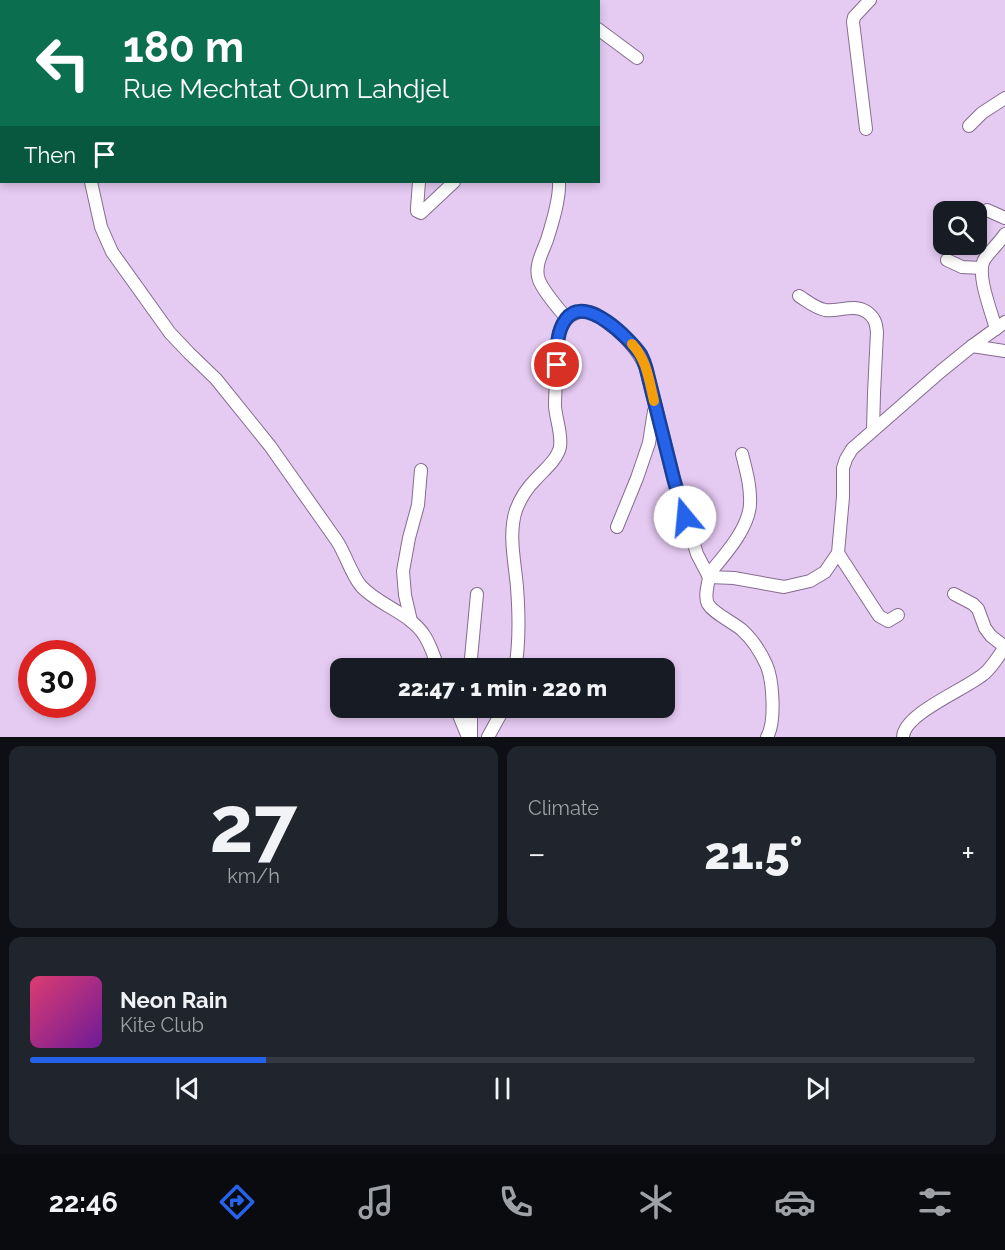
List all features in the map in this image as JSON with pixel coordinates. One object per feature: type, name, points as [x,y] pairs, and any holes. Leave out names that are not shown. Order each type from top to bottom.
[{"type":"street","points":[[866,129],[854,17],[870,0]]},
{"type":"street","points":[[600,30],[637,58]]},
{"type":"street","points":[[969,126],[982,113],[1005,98]]},
{"type":"street","points":[[91,183],[101,227],[112,252],[170,333],[216,379],[270,446],[345,553],[354,576],[360,584],[369,593],[411,621],[424,635],[434,658]]},
{"type":"street","points":[[419,183],[417,211],[421,213],[453,183]]},
{"type":"street","points":[[552,183],[552,219]]},
{"type":"street","points":[[559,183],[560,189],[547,239],[540,256],[538,278],[566,318]]},
{"type":"street","points":[[987,210],[1005,218]]},
{"type":"street","points":[[709,576],[784,587],[810,581],[825,573],[838,553],[843,468],[852,449],[972,346],[1001,326],[982,278],[982,268],[983,262],[1005,234]]},
{"type":"street","points":[[947,260],[962,267],[982,268]]},
{"type":"street","points":[[799,296],[817,308],[826,310],[861,308],[873,316],[877,332],[873,430]]},
{"type":"street","points":[[517,658],[517,588],[513,541],[516,509],[559,451],[560,428],[555,405],[558,345],[566,318],[574,313],[582,311],[598,315],[642,357],[693,543],[709,576]]},
{"type":"street","points":[[972,346],[1005,351]]},
{"type":"street","points":[[617,527],[649,443],[655,405]]},
{"type":"street","points":[[742,454],[748,480],[750,506],[739,535],[709,576],[706,595],[711,608],[741,629],[756,645],[767,666],[773,700],[771,731],[767,737]]},
{"type":"street","points":[[411,621],[403,572],[418,505],[421,470]]},
{"type":"street","points":[[838,553],[879,616],[888,621],[898,615]]},
{"type":"street","points":[[471,658],[477,594]]},
{"type":"street","points":[[903,737],[903,731],[909,722],[986,672],[1005,647],[985,628],[978,609],[954,594]]},
{"type":"street","points":[[461,718],[470,737]]},
{"type":"street","points":[[470,737],[471,718]]},
{"type":"street","points":[[488,737],[498,718]]},
{"type":"slow traffic","points":[[632,344],[642,357],[654,401]]},
{"type":"route","points":[[557,365],[560,333],[566,318],[582,311],[598,315],[634,347],[642,357],[646,368],[685,517]]}]
